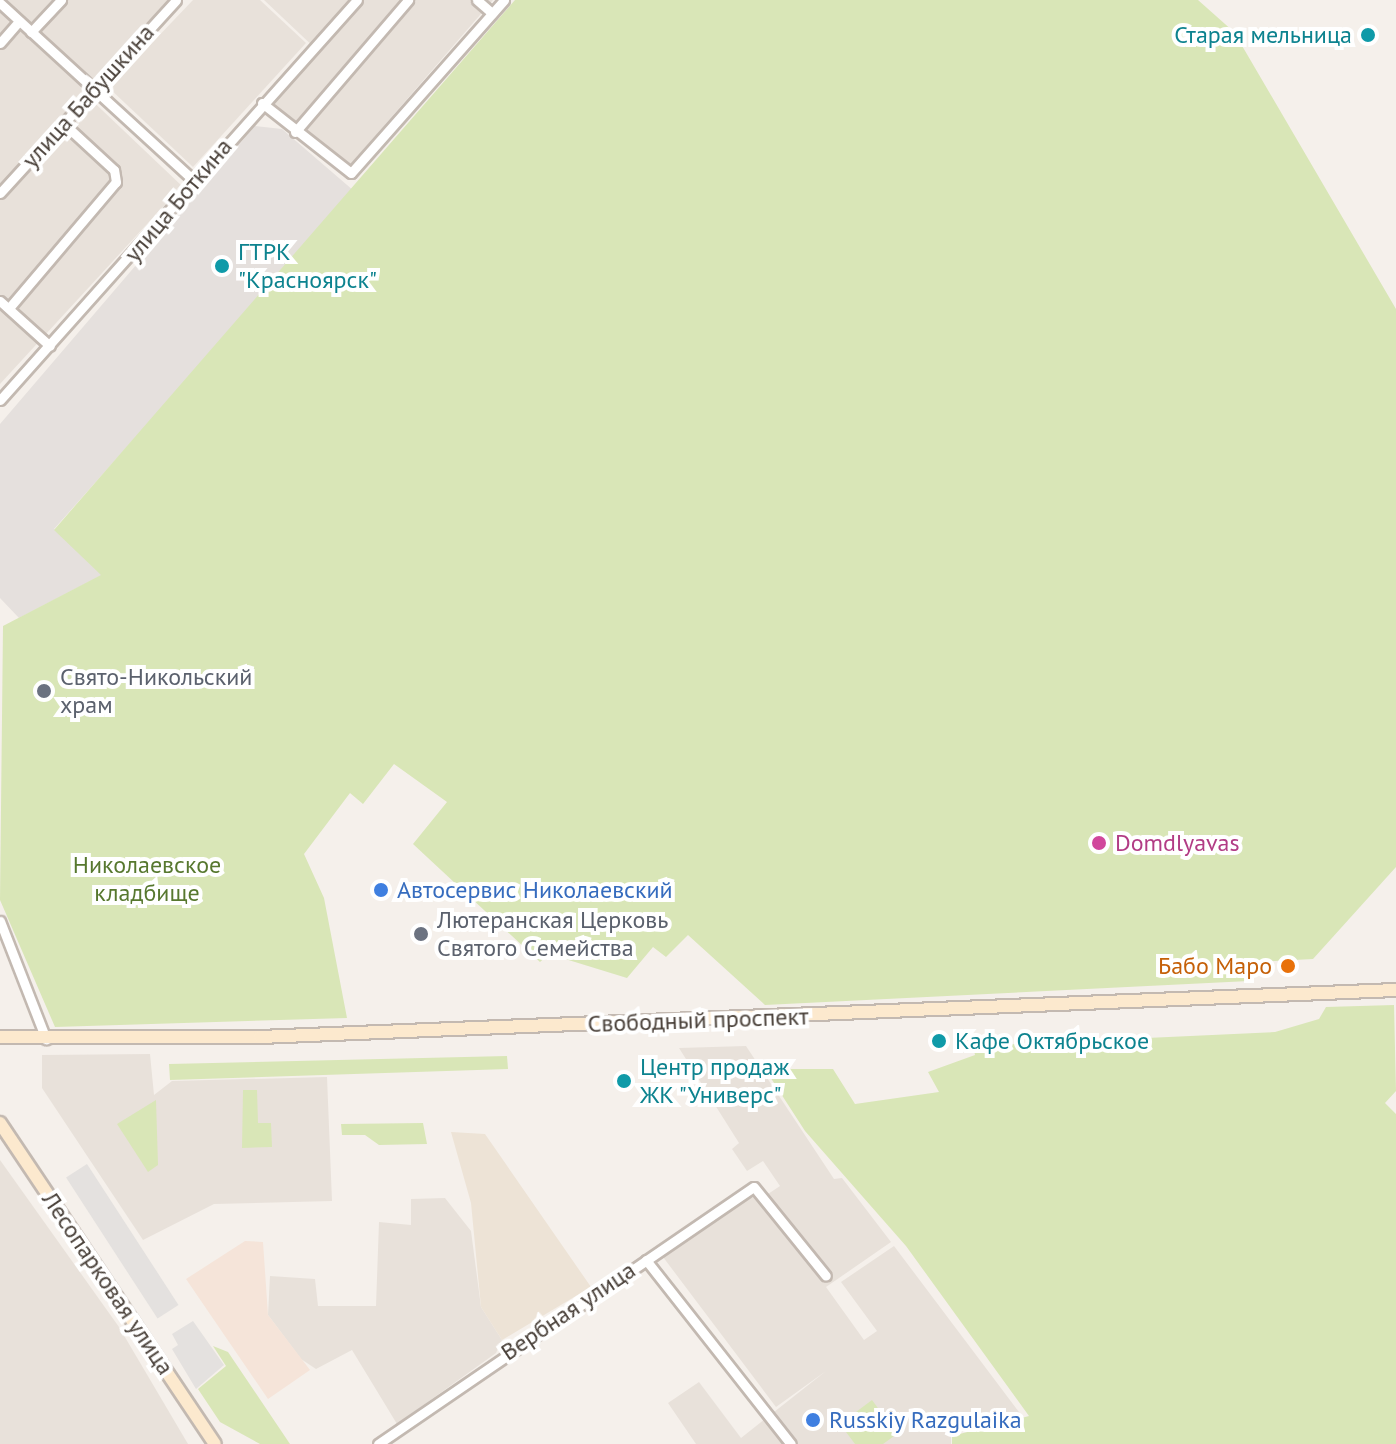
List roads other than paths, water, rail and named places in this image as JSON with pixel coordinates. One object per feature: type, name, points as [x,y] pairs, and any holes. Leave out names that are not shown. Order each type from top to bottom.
[{"type":"main road","name":"Свободный проспект","points":[[0,1037],[46,1039],[1396,990]]},
{"type":"main road","name":"Лесопарковая улица","points":[[0,1123],[215,1444]]},
{"type":"street","points":[[31,32],[61,0]]},
{"type":"street","name":"улица Бабушкина","points":[[0,193],[176,0]]},
{"type":"street","name":"улица Боткина","points":[[0,400],[357,0]]},
{"type":"street","points":[[295,132],[408,0]]},
{"type":"street","points":[[477,0],[492,13]]},
{"type":"street","points":[[262,103],[351,173],[504,0]]},
{"type":"street","points":[[0,3],[194,181]]},
{"type":"street","points":[[0,43],[19,21]]},
{"type":"street","points":[[9,308],[116,182],[114,170],[63,123]]},
{"type":"street","points":[[0,301],[50,346]]},
{"type":"street","points":[[0,921],[46,1039]]},
{"type":"street","name":"Вербная улица","points":[[378,1444],[646,1260],[761,1189],[826,1276]]},
{"type":"street","points":[[646,1260],[791,1444]]},
{"type":"place","name":"Старая мельница","points":[[1368,35]]},
{"type":"place","name":"ГТРК \"Красноярск\"","points":[[222,266]]},
{"type":"place","name":"Свято-Никольский храм","points":[[44,691]]},
{"type":"place","name":"Domdlyavas","points":[[1099,843]]},
{"type":"place","name":"Автосервис Николаевский","points":[[381,890]]},
{"type":"place","name":"Лютеранская Церковь Святого Семейства","points":[[421,934]]},
{"type":"place","name":"Бабо Маро","points":[[1288,966]]},
{"type":"place","name":"Кафе Октябрьское","points":[[939,1041]]},
{"type":"place","name":"Центр продаж ЖК \"Универс\"","points":[[624,1081]]},
{"type":"place","name":"Russkiy Razgulaika","points":[[813,1420]]},
{"type":"park label","name":"Николаевское кладбище","points":[[147,879]]}]
